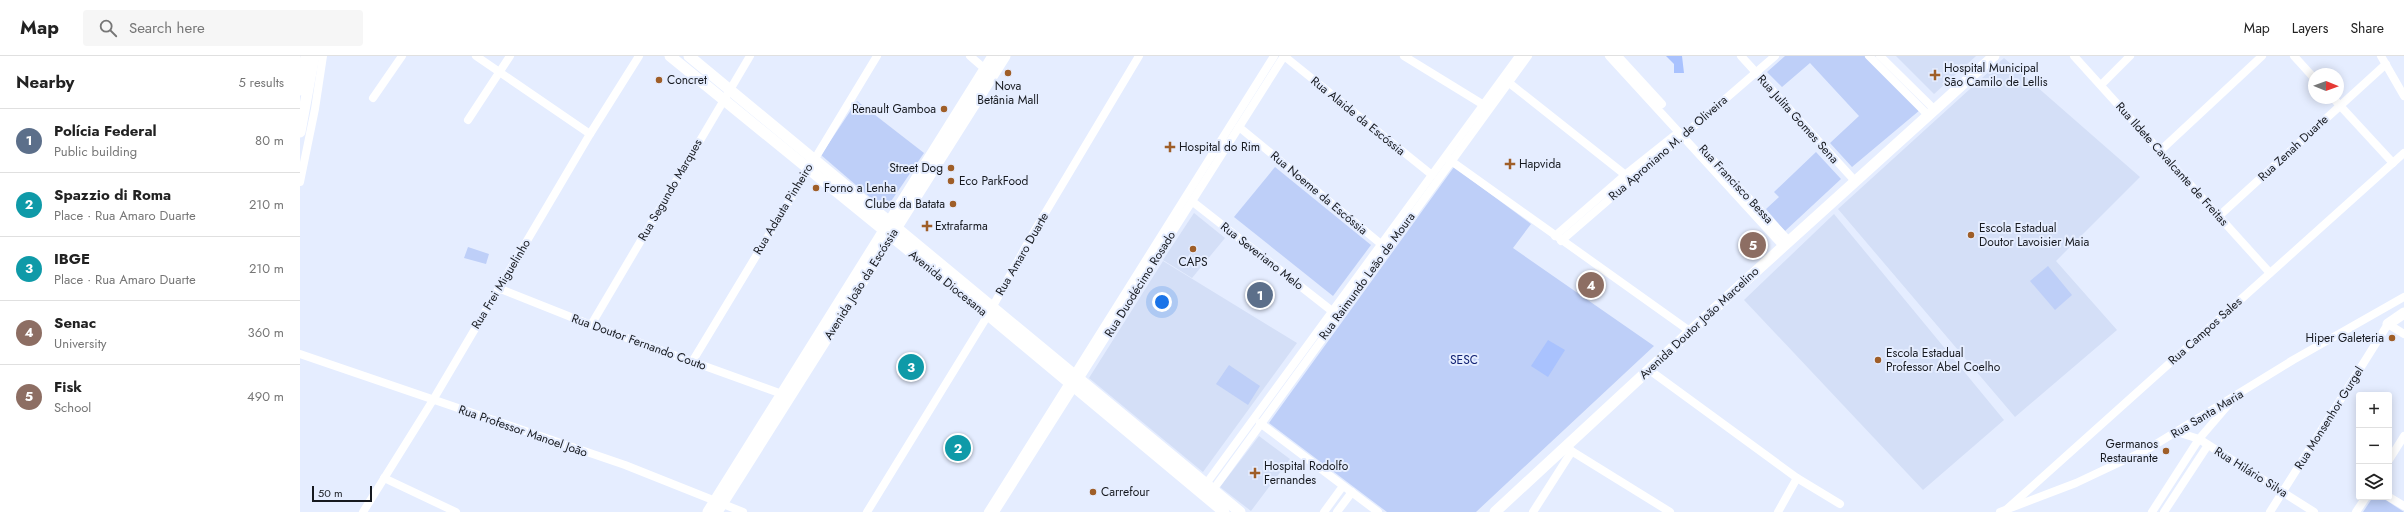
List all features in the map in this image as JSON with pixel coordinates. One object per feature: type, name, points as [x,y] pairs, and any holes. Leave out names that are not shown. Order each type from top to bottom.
[{"type":"street","points":[[300,90],[306,56]]},
{"type":"street","points":[[300,132],[314,56]]},
{"type":"street","points":[[300,182],[315,109],[323,56]]},
{"type":"street","points":[[373,98],[402,56]]},
{"type":"street","points":[[476,56],[590,134]]},
{"type":"street","points":[[468,120],[510,56]]},
{"type":"street","name":"Rua Frei Miguelinho","points":[[363,512],[433,400],[590,134],[639,56]]},
{"type":"street","name":"Avenida Diocesana","points":[[670,56],[723,99],[810,164],[1207,491],[1240,512]]},
{"type":"street","name":"Avenida Diocesana","points":[[689,56],[729,89],[810,164]]},
{"type":"street","name":"Rua Segundo Marques","points":[[591,325],[723,99],[750,56]]},
{"type":"street","name":"Rua Adauta Pinheiro","points":[[692,362],[810,164],[877,56]]},
{"type":"street","points":[[970,56],[985,68]]},
{"type":"street","name":"Avenida João da Escóssia","points":[[708,512],[718,506],[890,229],[993,56]]},
{"type":"street","name":"Avenida João da Escóssia","points":[[718,506],[782,394],[1005,56]]},
{"type":"street","name":"Rua Amaro Duarte","points":[[867,512],[990,311],[1035,230],[1139,56]]},
{"type":"street","name":"Rua Duodécimo Rosado","points":[[995,512],[1274,56]]},
{"type":"street","name":"Rua Duodécimo Rosado","points":[[988,512],[1193,202],[1284,56]]},
{"type":"street","name":"Rua Alaide da Escóssia","points":[[1284,56],[1432,175]]},
{"type":"street","points":[[1404,56],[1486,106]]},
{"type":"street","name":"Rua Raimundo Leão de Moura","points":[[1207,491],[1260,423],[1486,106],[1519,56]]},
{"type":"street","name":"Rua Raimundo Leão de Moura","points":[[1486,106],[1508,82],[1528,56]]},
{"type":"street","name":"Rua Francisco Bessa","points":[[1609,56],[1683,132],[1786,243]]},
{"type":"street","name":"Rua Francisco Bessa","points":[[1618,56],[1683,132]]},
{"type":"street","name":"Rua Julita Gomes Sena","points":[[1741,56],[1855,181]]},
{"type":"street","name":"Rua Aproniano M. de Oliveira","points":[[1558,239],[1628,177],[1683,132],[1754,70],[1767,56]]},
{"type":"street","name":"Rua Aproniano M. de Oliveira","points":[[1754,70],[1775,56]]},
{"type":"street","points":[[1869,56],[1931,112]]},
{"type":"street","points":[[1880,56],[1931,112]]},
{"type":"street","name":"Avenida Doutor João Marcelino","points":[[1495,512],[1568,449],[1648,369],[1994,56]]},
{"type":"street","name":"Rua Ildete Cavalcante de Freitas","points":[[2074,56],[2161,150],[2270,273]]},
{"type":"street","points":[[2101,84],[2130,56]]},
{"type":"street","points":[[2161,150],[2262,56]]},
{"type":"street","points":[[2294,56],[2308,71]]},
{"type":"street","points":[[2381,56],[2404,96]]},
{"type":"street","name":"Rua Zenah Duarte","points":[[2219,216],[2339,105],[2386,64]]},
{"type":"street","points":[[1508,82],[1628,177]]},
{"type":"street","points":[[2339,105],[2393,162]]},
{"type":"street","name":"Rua Noeme da Escóssia","points":[[1239,127],[1381,244]]},
{"type":"street","name":"Rua Campos Sales","points":[[2003,510],[2404,153]]},
{"type":"street","points":[[1448,159],[1690,332]]},
{"type":"street","name":"Rua Raimundo Leão de Moura","points":[[1207,491],[1332,311],[1432,175],[1448,159]]},
{"type":"street","name":"Rua Severiano Melo","points":[[1193,202],[1332,311]]},
{"type":"street","name":"Rua Doutor Fernando Couto","points":[[498,288],[591,325],[782,394]]},
{"type":"street","name":"Rua Santa Maria","points":[[2003,510],[2076,484],[2148,449],[2293,360],[2404,297]]},
{"type":"street","points":[[2404,313],[2388,324],[2404,334]]},
{"type":"street","name":"Rua Monsenhor Gurgel","points":[[2270,512],[2388,324]]},
{"type":"street","name":"Rua Professor Manoel João","points":[[300,354],[625,465],[718,506],[743,512]]},
{"type":"street","points":[[1648,369],[1797,478],[1840,504]]},
{"type":"street","points":[[2152,512],[2199,439],[2235,397]]},
{"type":"street","points":[[1260,423],[1378,512]]},
{"type":"street","name":"Rua Hilário Silva","points":[[2177,432],[2199,439],[2314,512]]},
{"type":"street","points":[[2392,455],[2404,436]]},
{"type":"street","points":[[2164,512],[2208,445]]},
{"type":"street","points":[[1533,512],[1568,449],[1670,512]]},
{"type":"street","points":[[384,478],[456,512]]},
{"type":"street","points":[[1778,512],[1797,478]]},
{"type":"street","points":[[1324,512],[1343,486]]},
{"type":"street","name":"Avenida Diocesana","points":[[1207,491],[1224,512]]},
{"type":"street","points":[[1337,512],[1352,492]]},
{"type":"street","points":[[2392,499],[2404,506]]},
{"type":"street","points":[[2356,512],[2364,500]]},
{"type":"shaded area","points":[[1666,56],[1682,56],[1684,73],[1674,73],[1674,64]]},
{"type":"shaded area","name":"Hospital Municipal São Camilo de Lellis","points":[[1896,56],[1976,56],[1934,94]]},
{"type":"shaded area","name":"Escola Estadual Doutor Lavoisier Maia","points":[[2004,58],[2140,177],[2056,261],[2117,330],[2015,417],[1838,209]]},
{"type":"shaded area","name":"CAPS","points":[[1194,213],[1225,238],[1192,278],[1163,260]]},
{"type":"shaded area","name":"Escola Estadual Professor Abel Coelho","points":[[1834,214],[2004,420],[1923,490],[1744,300]]},
{"type":"shaded area","points":[[1163,261],[1297,343],[1203,472],[1089,378]]},
{"type":"shaded area","points":[[1548,340],[1565,350],[1548,377],[1531,366]]},
{"type":"shaded area","name":"Hospital Rodolfo Fernandes","points":[[1259,436],[1290,459],[1251,511],[1220,487]]},
{"type":"green space","points":[[1785,56],[1867,56],[1920,110],[1852,167],[1830,143],[1859,116],[1810,63],[1782,87],[1767,72]]},
{"type":"green space","points":[[857,101],[924,153],[885,210],[821,155]]},
{"type":"green space","points":[[1816,152],[1841,179],[1785,231],[1766,209],[1779,197],[1774,192]]},
{"type":"green space","points":[[1275,167],[1371,245],[1333,296],[1234,217]]},
{"type":"green space","name":"SESC","points":[[1454,167],[1531,224],[1513,248],[1654,346],[1476,512],[1387,512],[1269,423]]},
{"type":"green space","points":[[468,247],[489,254],[486,264],[464,258]]},
{"type":"green space","points":[[2048,266],[2072,295],[2055,310],[2030,281]]},
{"type":"green space","points":[[1229,365],[1260,386],[1248,405],[1216,384]]},
{"type":"green space","points":[[2371,500],[2386,500],[2404,512],[2363,512]]},
{"type":"place","name":"Nova Betânia Mall","points":[[1008,73]]},
{"type":"place","name":"Hospital Municipal São Camilo de Lellis","points":[[1935,75]]},
{"type":"place","name":"Concret","points":[[659,80]]},
{"type":"place","name":"Renault Gamboa","points":[[944,109]]},
{"type":"place","name":"Hospital do Rim","points":[[1170,147]]},
{"type":"place","name":"Hapvida","points":[[1510,164]]},
{"type":"place","name":"Street Dog","points":[[951,168]]},
{"type":"place","name":"Eco ParkFood","points":[[951,181]]},
{"type":"place","name":"Forno a Lenha","points":[[816,188]]},
{"type":"place","name":"Clube da Batata","points":[[953,204]]},
{"type":"place","name":"Extrafarma","points":[[927,226]]},
{"type":"place","name":"Escola Estadual Doutor Lavoisier Maia","points":[[1971,235]]},
{"type":"place","name":"Fisk","points":[[1753,245]]},
{"type":"place","name":"CAPS","points":[[1193,249]]},
{"type":"place","name":"Senac","points":[[1591,285]]},
{"type":"place","name":"Polícia Federal","points":[[1260,295]]},
{"type":"place","name":"Hiper Galeteria","points":[[2392,338]]},
{"type":"place","name":"Escola Estadual Professor Abel Coelho","points":[[1878,360]]},
{"type":"place","name":"IBGE","points":[[911,367]]},
{"type":"place","name":"Spazzio di Roma","points":[[958,448]]},
{"type":"place","name":"Germanos Restaurante","points":[[2166,451]]},
{"type":"place","name":"Hospital Rodolfo Fernandes","points":[[1255,473]]},
{"type":"place","name":"Carrefour","points":[[1093,492]]}]
